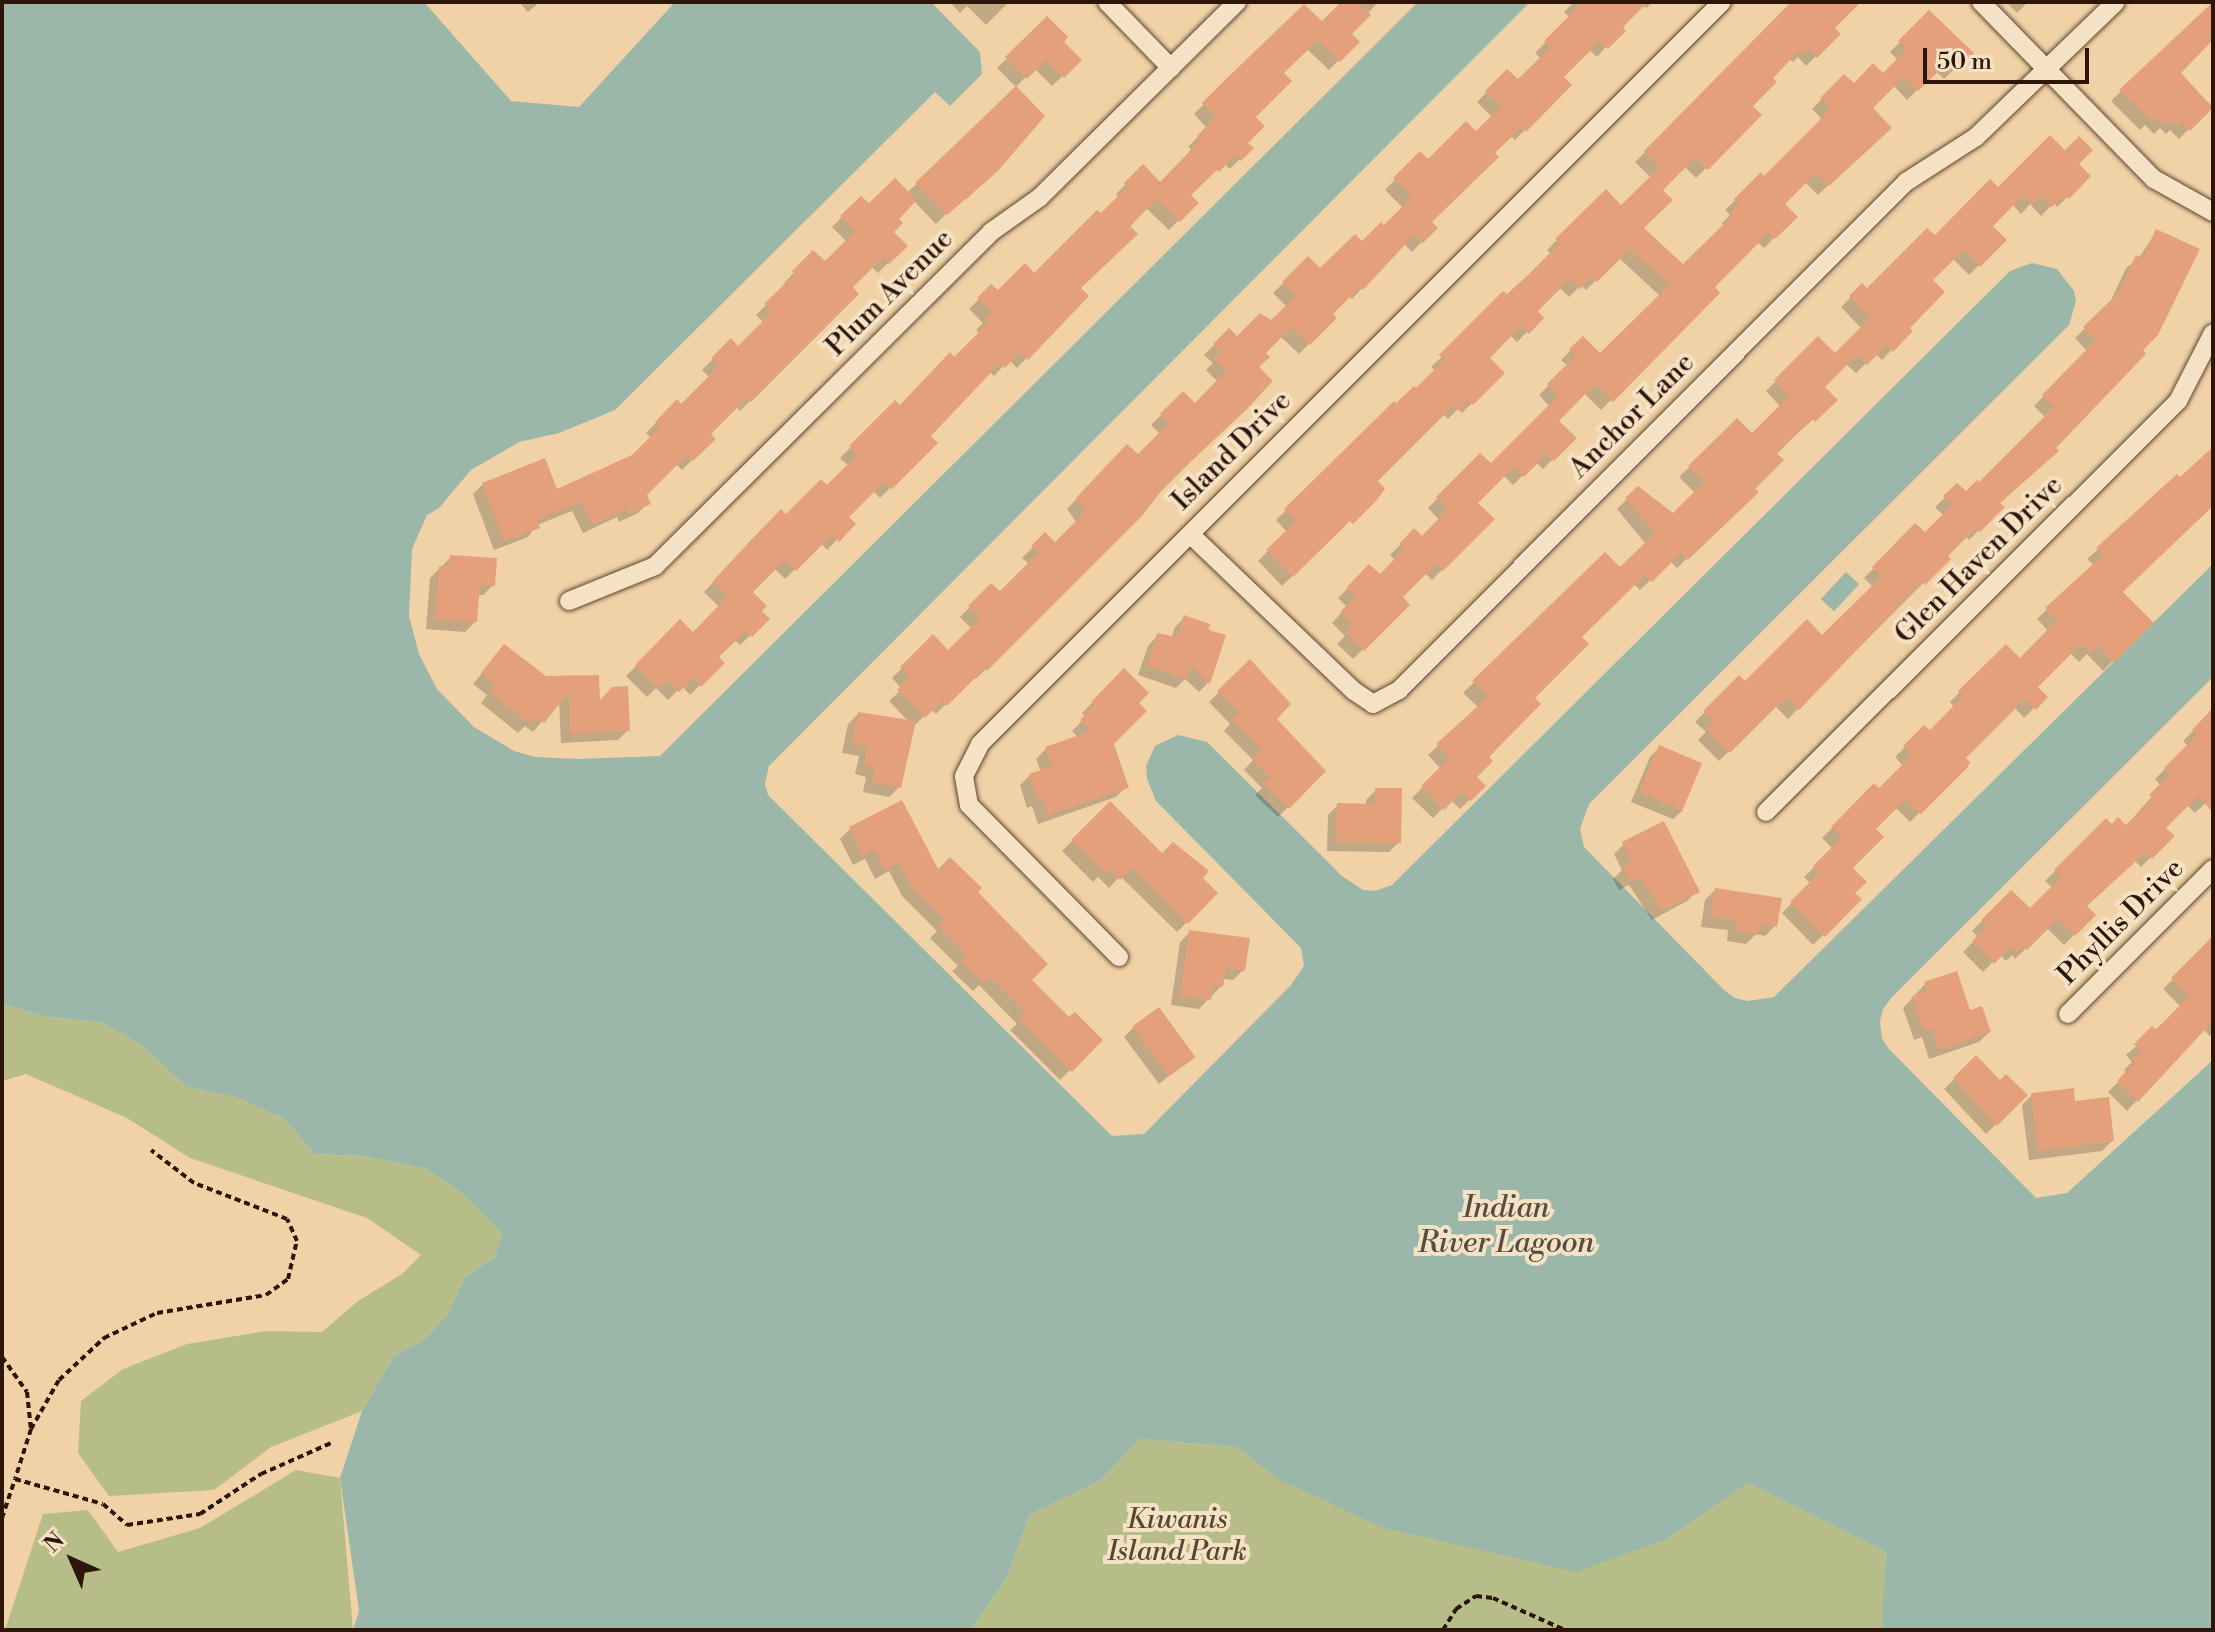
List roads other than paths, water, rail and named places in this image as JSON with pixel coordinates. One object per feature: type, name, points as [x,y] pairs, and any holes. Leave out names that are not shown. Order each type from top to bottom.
[{"type":"street","points":[[1107,2],[1171,68]]},
{"type":"street","name":"Plum Avenue","points":[[569,601],[655,566],[991,232],[1039,198],[1237,2]]},
{"type":"street","name":"Island Drive","points":[[1119,957],[969,805],[964,776],[980,744],[1722,2]]},
{"type":"street","points":[[1981,2],[2154,179],[2213,212]]},
{"type":"street","name":"Anchor Lane","points":[[1190,534],[1354,691],[1373,704],[1399,690],[1906,182],[1976,137],[2116,2]]},
{"type":"street","name":"Glen Haven Drive","points":[[1766,812],[2178,401],[2213,333]]},
{"type":"street","name":"Phyllis Drive","points":[[2068,1014],[2213,869]]},
{"type":"water","name":"Indian River Lagoon","points":[[2,2],[424,2],[511,101],[579,107],[675,2],[931,2],[980,52],[982,74],[950,106],[935,92],[615,410],[559,433],[519,442],[471,470],[439,508],[427,515],[412,549],[409,616],[419,654],[437,689],[474,727],[514,751],[535,757],[578,759],[660,756],[1418,2],[1530,2],[769,766],[765,784],[768,795],[1112,1136],[1144,1134],[1291,985],[1304,966],[1301,948],[1156,801],[1147,779],[1146,766],[1155,746],[1178,735],[1207,742],[1342,876],[1363,890],[1375,891],[1392,885],[2010,271],[2032,263],[2057,269],[2074,291],[2076,301],[2069,325],[1589,804],[1580,829],[1584,847],[1724,990],[1735,998],[1748,1001],[1774,997],[2213,564],[2213,677],[1892,997],[1883,1009],[1880,1021],[1882,1039],[1889,1049],[2036,1198],[2067,1193],[2213,1060],[2213,1630],[1882,1630],[1886,1552],[1748,1483],[1667,1539],[1576,1572],[1384,1528],[1280,1480],[1237,1447],[1140,1439],[1100,1481],[1030,1514],[1007,1577],[971,1630],[353,1630],[359,1611],[340,1478],[362,1411],[394,1356],[425,1339],[448,1314],[465,1277],[495,1257],[502,1233],[465,1195],[424,1168],[363,1156],[314,1154],[285,1119],[235,1097],[187,1087],[139,1043],[100,1022],[48,1017],[2,1004]]},
{"type":"water","points":[[1846,572],[1859,584],[1834,611],[1821,599]]},
{"type":"park label","name":"Kiwanis Island Park","points":[[1177,1536]]}]
